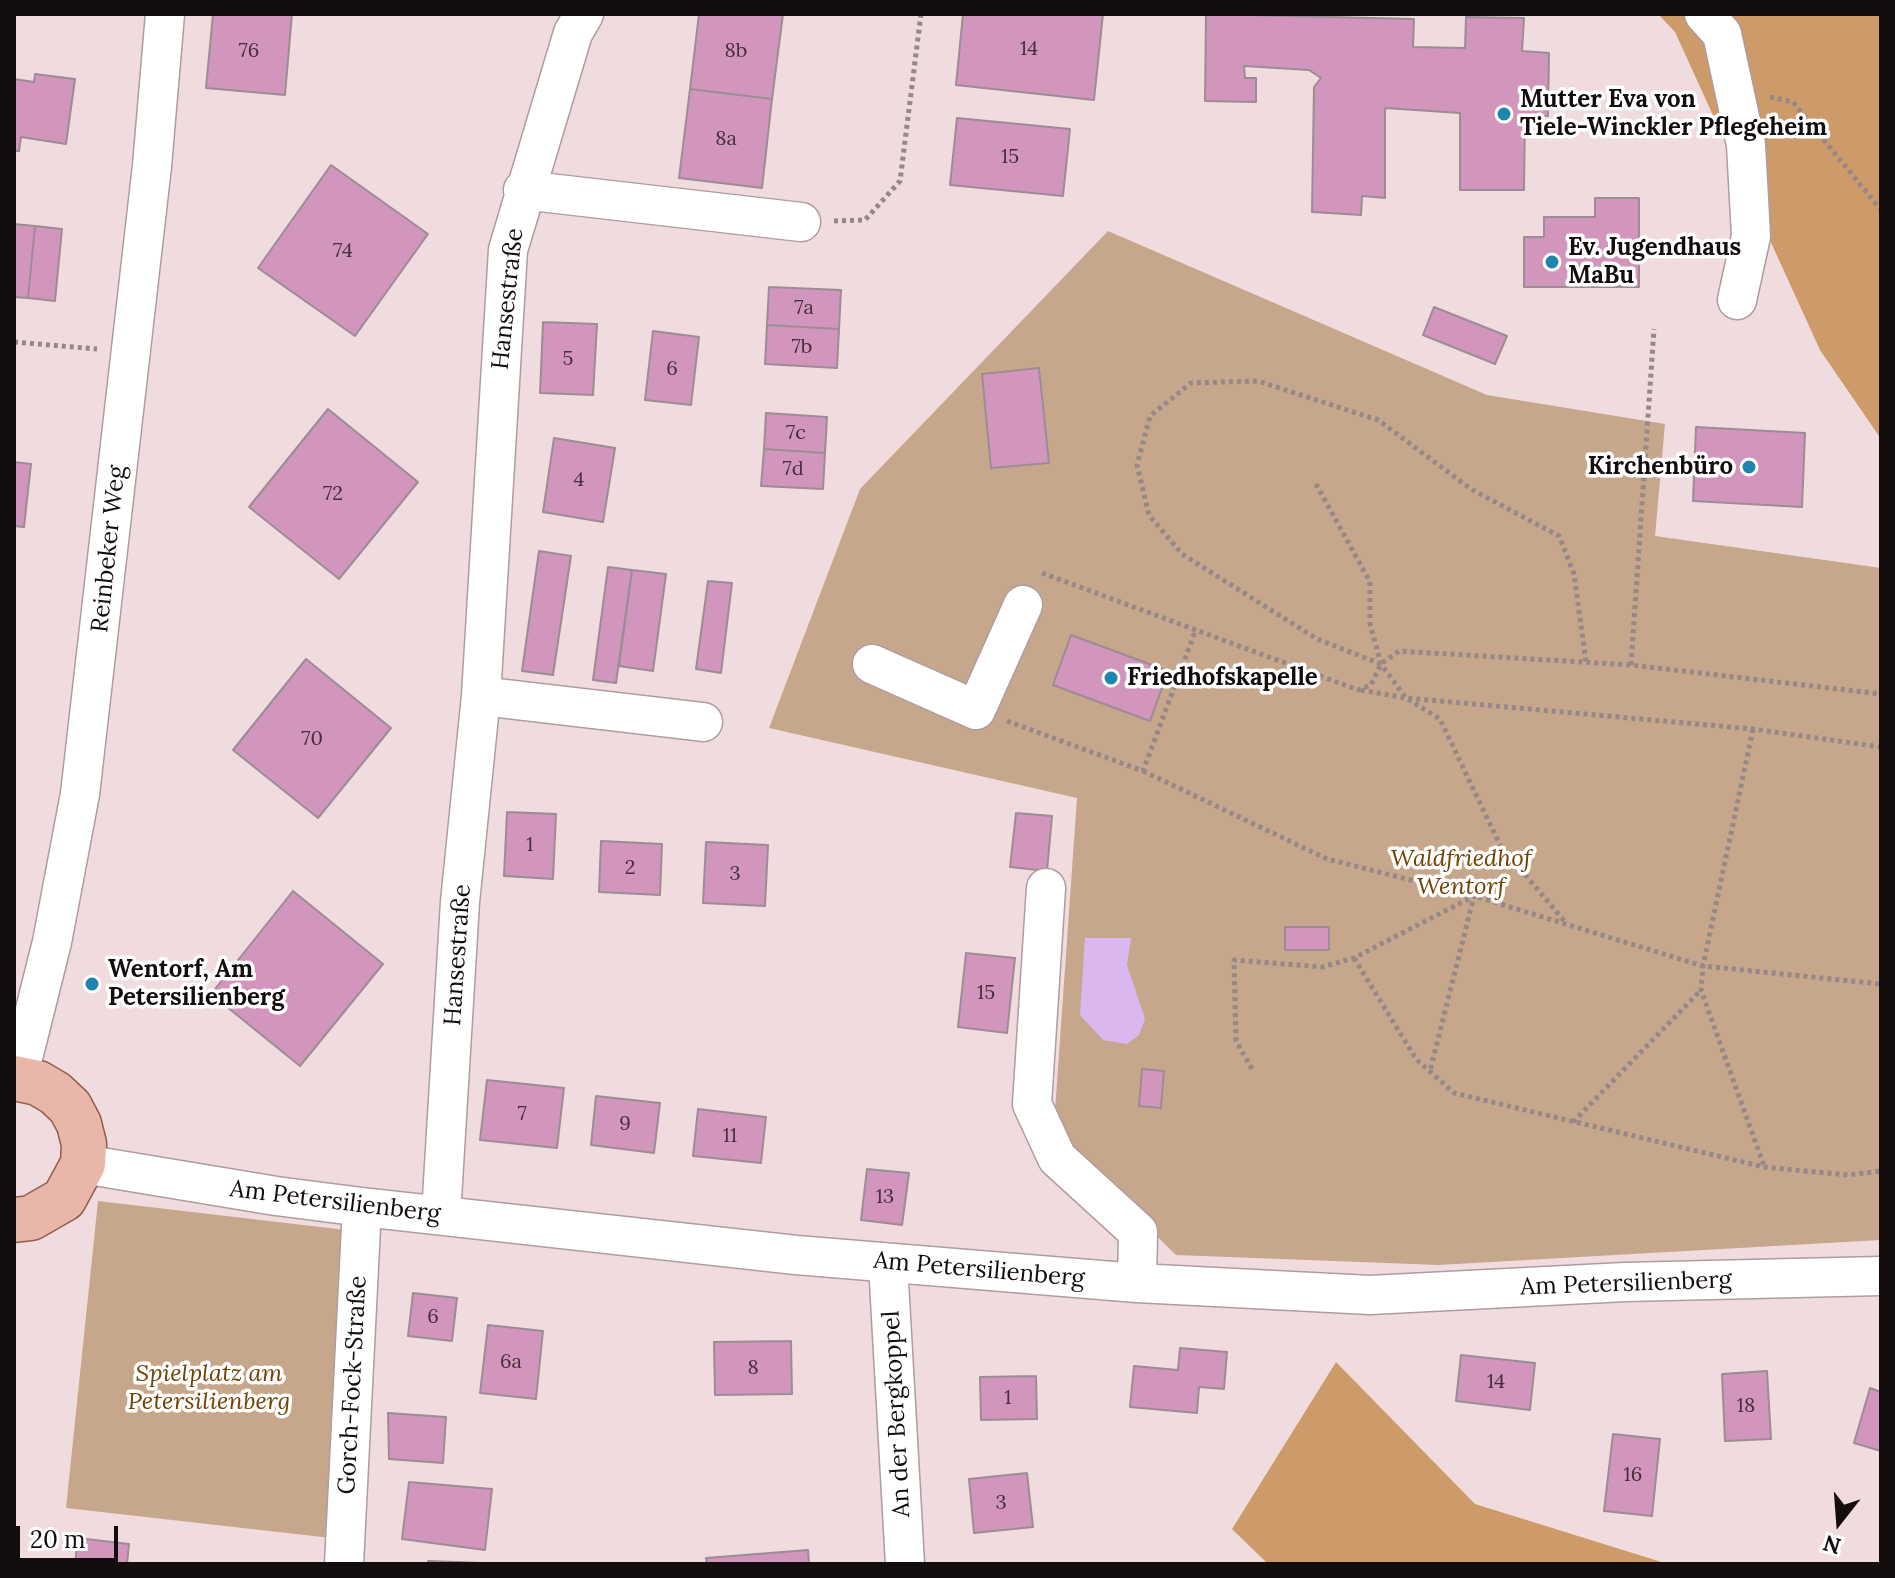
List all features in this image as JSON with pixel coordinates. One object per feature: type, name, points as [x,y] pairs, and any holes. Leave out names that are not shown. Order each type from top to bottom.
[{"type":"main road","name":"Reinbeker Weg","points":[[16,1078],[55,1093],[70,1107],[79,1124],[83,1164]]},
{"type":"main road","points":[[14,1220],[31,1218],[64,1199],[83,1164]]},
{"type":"street","name":"Reinbeker Weg","points":[[16,1078],[52,942],[80,794],[152,166],[165,14]]},
{"type":"street","name":"Hansestraße","points":[[441,1215],[460,902],[481,696],[508,250],[523,190],[573,33],[584,14]]},
{"type":"street","points":[[1704,14],[1722,34],[1746,145],[1751,236],[1737,300]]},
{"type":"street","points":[[523,190],[801,222]]},
{"type":"street","points":[[872,664],[976,710],[1023,605]]},
{"type":"street","points":[[481,696],[703,722]]},
{"type":"street","points":[[1046,888],[1032,1104],[1057,1158],[1138,1232],[1137,1283]]},
{"type":"street","name":"Am Petersilienberg","points":[[83,1164],[362,1207],[888,1264],[1137,1283],[1370,1295],[1625,1282],[1881,1276]]},
{"type":"street","name":"Gorch-Fock-Straße","points":[[344,1564],[362,1207]]},
{"type":"street","name":"An der Bergkoppel","points":[[888,1264],[905,1564]]},
{"type":"path","points":[[801,222],[865,220],[900,181],[921,14]]},
{"type":"path","points":[[1793,102],[1881,210]]},
{"type":"path","points":[[1631,665],[1654,329]]},
{"type":"path","points":[[14,342],[131,351]]},
{"type":"path","points":[[1381,664],[1317,639],[1182,554],[1149,515],[1137,465],[1150,416],[1191,383],[1258,381],[1378,420],[1471,489],[1559,536],[1574,574],[1586,662]]},
{"type":"path","points":[[1316,484],[1370,582],[1370,624],[1381,664],[1406,698],[1440,719],[1500,845],[1568,925]]},
{"type":"path","points":[[1023,605],[1038,571],[1358,690],[1406,698],[1753,729],[1881,747]]},
{"type":"path","points":[[1143,771],[1196,629]]},
{"type":"path","points":[[1358,690],[1371,685],[1381,664],[1399,651],[1631,665],[1881,694]]},
{"type":"path","points":[[976,710],[1143,771],[1327,859],[1474,896],[1703,966],[1881,984]]},
{"type":"path","points":[[1753,729],[1703,966],[1701,990],[1764,1167]]},
{"type":"path","points":[[1252,1069],[1236,1041],[1234,960],[1322,967],[1354,958],[1474,896]]},
{"type":"path","points":[[1430,1071],[1474,896]]},
{"type":"path","points":[[1354,958],[1416,1059],[1454,1093],[1764,1167],[1848,1175],[1881,1171]]},
{"type":"path","points":[[1573,1122],[1701,990]]},
{"type":"green space","name":"Waldfriedhof Wentorf","points":[[1108,231],[1487,395],[1665,424],[1655,536],[1881,568],[1881,1240],[1438,1265],[1176,1255],[1073,1154],[1055,1111],[1077,798],[769,728],[860,489]]},
{"type":"green space","name":"Spielplatz am Petersilienberg","points":[[98,1201],[346,1230],[331,1538],[66,1508]]},
{"type":"shaded area","points":[[1658,14],[1881,14],[1881,439],[1820,350],[1675,32]]},
{"type":"shaded area","points":[[1085,938],[1131,938],[1127,965],[1145,1019],[1139,1035],[1127,1044],[1103,1040],[1080,1015]]},
{"type":"shaded area","points":[[1336,1362],[1475,1504],[1668,1564],[1268,1564],[1232,1529]]},
{"type":"building","points":[[213,14],[292,14],[285,95],[206,88]]},
{"type":"building","points":[[699,14],[783,14],[772,99],[690,89]]},
{"type":"building","points":[[963,14],[1103,14],[1094,100],[956,85]]},
{"type":"building","name":"Mutter Eva von Tiele-Winckler Pflegeheim","points":[[1206,14],[1414,19],[1413,47],[1465,48],[1466,17],[1524,18],[1522,51],[1549,53],[1548,116],[1525,115],[1524,190],[1460,190],[1460,113],[1385,108],[1385,198],[1362,196],[1361,215],[1312,212],[1314,87],[1321,78],[1309,70],[1244,66],[1245,78],[1256,78],[1256,102],[1205,101]]},
{"type":"building","points":[[35,74],[75,79],[66,144],[21,137],[19,151],[14,151],[14,79],[34,82]]},
{"type":"building","points":[[690,89],[772,99],[762,188],[679,178]]},
{"type":"building","points":[[957,118],[1070,129],[1063,196],[950,185]]},
{"type":"building","points":[[331,165],[428,234],[355,336],[258,268]]},
{"type":"building","points":[[1595,198],[1639,198],[1639,287],[1524,287],[1524,237],[1544,237],[1544,217],[1595,217]]},
{"type":"building","points":[[14,224],[35,226],[28,298],[14,297]]},
{"type":"building","points":[[35,226],[62,229],[55,301],[28,298]]},
{"type":"building","points":[[769,287],[841,290],[839,329],[767,325]]},
{"type":"building","points":[[1434,307],[1507,336],[1495,364],[1423,335]]},
{"type":"building","points":[[543,322],[597,324],[593,395],[540,393]]},
{"type":"building","points":[[767,325],[839,329],[837,368],[765,364]]},
{"type":"building","points":[[653,331],[699,337],[691,405],[645,400]]},
{"type":"building","points":[[1039,368],[1049,463],[991,468],[982,374]]},
{"type":"building","points":[[328,409],[418,482],[339,579],[249,507]]},
{"type":"building","points":[[766,413],[827,417],[825,453],[764,449]]},
{"type":"building","name":"Kirchenbüro","points":[[1696,427],[1805,433],[1802,507],[1693,501]]},
{"type":"building","points":[[554,438],[615,448],[603,522],[543,512]]},
{"type":"building","points":[[764,449],[825,453],[823,489],[761,486]]},
{"type":"building","points":[[14,462],[31,464],[24,527],[14,526]]},
{"type":"building","points":[[539,551],[571,556],[553,675],[522,671]]},
{"type":"building","points":[[608,567],[632,570],[616,683],[593,680]]},
{"type":"building","points":[[632,570],[666,574],[653,671],[619,666]]},
{"type":"building","points":[[708,581],[732,583],[721,673],[696,669]]},
{"type":"building","name":"Friedhofskapelle","points":[[1071,635],[1168,671],[1150,721],[1053,685]]},
{"type":"building","points":[[306,659],[391,728],[318,818],[233,750]]},
{"type":"building","points":[[507,812],[556,814],[553,879],[504,876]]},
{"type":"building","points":[[1016,813],[1052,816],[1047,871],[1010,867]]},
{"type":"building","points":[[601,841],[662,844],[660,895],[599,892]]},
{"type":"building","points":[[706,842],[768,845],[765,906],[703,903]]},
{"type":"building","points":[[293,891],[383,964],[300,1066],[211,994]]},
{"type":"building","points":[[1285,927],[1329,927],[1329,950],[1285,950]]},
{"type":"building","points":[[966,953],[1015,958],[1007,1033],[958,1027]]},
{"type":"building","points":[[1142,1069],[1164,1071],[1161,1108],[1139,1106]]},
{"type":"building","points":[[487,1080],[564,1088],[557,1148],[480,1140]]},
{"type":"building","points":[[596,1096],[660,1103],[654,1153],[591,1145]]},
{"type":"building","points":[[698,1109],[766,1117],[761,1163],[693,1156]]},
{"type":"building","points":[[867,1169],[909,1173],[902,1225],[861,1220]]},
{"type":"building","points":[[413,1293],[457,1298],[452,1341],[408,1336]]},
{"type":"building","points":[[488,1325],[543,1331],[536,1399],[480,1393]]},
{"type":"building","points":[[791,1341],[792,1394],[715,1395],[714,1342]]},
{"type":"building","points":[[1180,1348],[1227,1352],[1224,1389],[1199,1387],[1197,1413],[1130,1407],[1134,1366],[1178,1370]]},
{"type":"building","points":[[1461,1355],[1535,1363],[1530,1410],[1456,1401]]},
{"type":"building","points":[[1767,1371],[1771,1439],[1725,1441],[1722,1374]]},
{"type":"building","points":[[1036,1376],[1037,1419],[981,1420],[980,1377]]},
{"type":"building","points":[[1870,1388],[1881,1392],[1881,1451],[1854,1443]]},
{"type":"building","points":[[388,1413],[446,1417],[443,1463],[389,1459]]},
{"type":"building","points":[[1613,1434],[1660,1439],[1652,1516],[1604,1511]]},
{"type":"building","points":[[1027,1473],[1033,1527],[974,1533],[969,1479]]},
{"type":"building","points":[[409,1482],[492,1489],[485,1550],[402,1539]]},
{"type":"building","points":[[78,1538],[129,1544],[127,1564],[75,1564]]},
{"type":"building","points":[[808,1550],[809,1564],[707,1564],[706,1558]]},
{"type":"building","points":[[428,1561],[483,1563],[428,1564]]},
{"type":"place","name":"Mutter Eva von Tiele-Winckler Pflegeheim","points":[[1504,114]]},
{"type":"place","name":"Ev. Jugendhaus MaBu","points":[[1552,262]]},
{"type":"place","name":"Kirchenbüro","points":[[1749,467]]},
{"type":"place","name":"Friedhofskapelle","points":[[1111,678]]},
{"type":"place","name":"Wentorf, Am Petersilienberg","points":[[92,984]]}]
